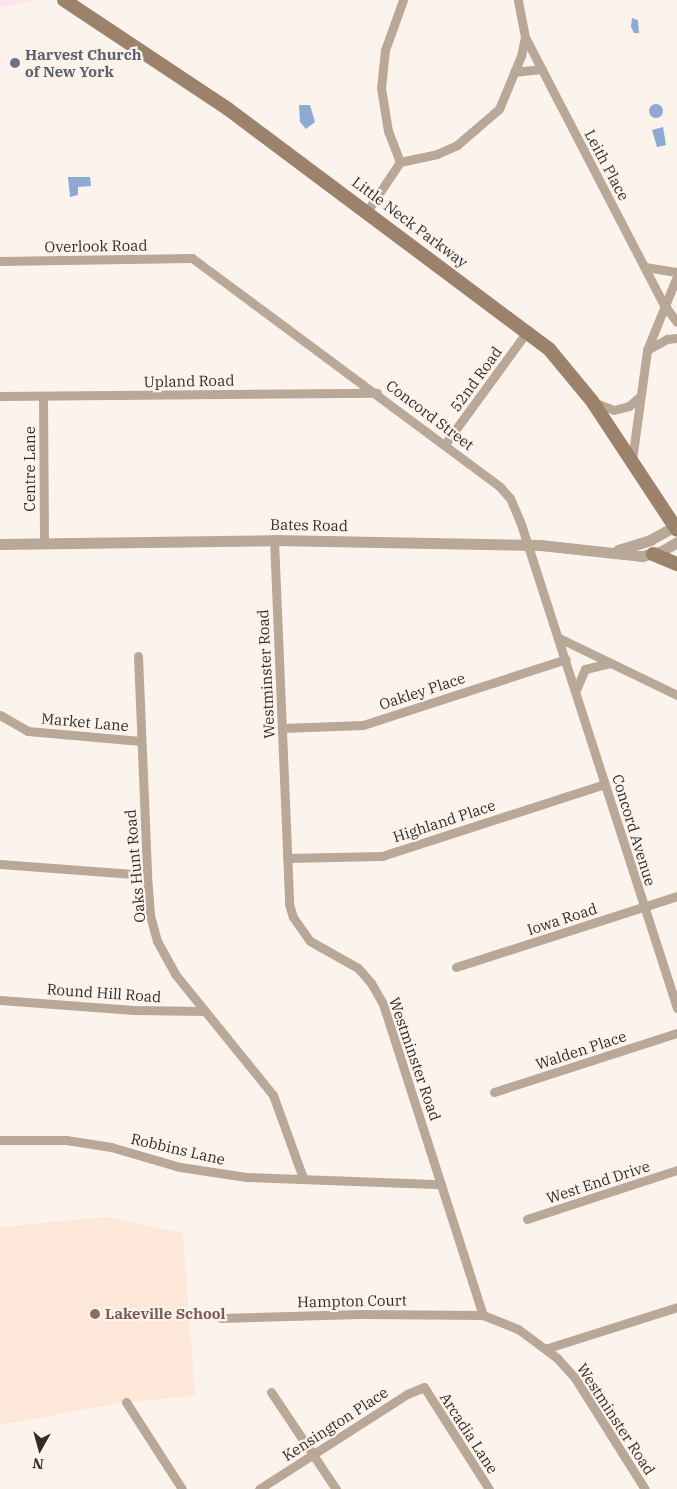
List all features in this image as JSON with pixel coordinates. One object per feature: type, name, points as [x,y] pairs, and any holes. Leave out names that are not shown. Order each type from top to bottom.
[{"type":"main road","name":"Little Neck Parkway","points":[[64,0],[226,108],[368,210],[528,330],[567,367],[592,401],[676,528]]},
{"type":"main road","points":[[653,554],[677,564]]},
{"type":"street","points":[[400,162],[388,131],[381,88],[385,50],[403,0]]},
{"type":"street","points":[[368,210],[400,162],[436,154],[470,137],[499,109],[514,72],[525,37],[518,0]]},
{"type":"street","name":"Leith Place","points":[[525,37],[664,305],[677,322]]},
{"type":"street","points":[[514,72],[542,69]]},
{"type":"street","name":"Overlook Road","points":[[0,261],[192,258]]},
{"type":"street","name":"Concord Street","points":[[192,258],[446,444],[510,498],[528,545],[566,659]]},
{"type":"street","points":[[645,267],[677,272]]},
{"type":"street","points":[[632,461],[638,398],[647,350],[677,276]]},
{"type":"street","name":"52nd Road","points":[[446,444],[528,330]]},
{"type":"street","points":[[647,350],[667,339],[677,338]]},
{"type":"street","name":"Upland Road","points":[[0,396],[377,393]]},
{"type":"street","name":"Centre Lane","points":[[43,396],[44,542]]},
{"type":"street","points":[[592,401],[614,410],[629,406],[638,398]]},
{"type":"street","name":"Bates Road","points":[[617,551],[650,540],[676,528]]},
{"type":"street","name":"Bates Road","points":[[0,544],[274,540],[528,545],[653,554]]},
{"type":"street","name":"Westminster Road","points":[[274,540],[289,904],[300,930],[310,940],[358,968],[371,983],[383,1004],[483,1315],[518,1330],[548,1348],[575,1378],[645,1489]]},
{"type":"street","points":[[653,554],[677,542]]},
{"type":"street","points":[[559,638],[677,695]]},
{"type":"street","name":"Oaks Hunt Road","points":[[138,656],[146,875],[150,915],[158,941],[175,974],[273,1095],[303,1178]]},
{"type":"street","name":"Oakley Place","points":[[282,728],[363,725],[566,659]]},
{"type":"street","name":"Concord Avenue","points":[[566,659],[677,1008]]},
{"type":"street","points":[[576,690],[585,669],[610,663]]},
{"type":"street","name":"Market Lane","points":[[0,715],[28,731],[141,741]]},
{"type":"street","name":"Highland Place","points":[[287,858],[382,856],[605,784]]},
{"type":"street","points":[[0,864],[146,875]]},
{"type":"street","name":"Iowa Road","points":[[456,967],[677,896]]},
{"type":"street","name":"Round Hill Road","points":[[0,1000],[134,1010],[205,1011]]},
{"type":"street","name":"Walden Place","points":[[494,1092],[677,1033]]},
{"type":"street","name":"Robbins Lane","points":[[0,1140],[66,1140],[112,1147],[213,1174],[440,1184]]},
{"type":"street","name":"West End Drive","points":[[527,1219],[677,1170]]},
{"type":"street","points":[[548,1348],[677,1307]]},
{"type":"street","name":"Hampton Court","points":[[221,1318],[360,1314],[483,1315]]},
{"type":"street","name":"Kensington Place","points":[[259,1489],[407,1394],[424,1387],[426,1392]]},
{"type":"street","points":[[271,1392],[336,1489]]},
{"type":"street","name":"Arcadia Lane","points":[[426,1392],[489,1489]]},
{"type":"street","points":[[126,1402],[182,1489]]},
{"type":"shaded area","points":[[0,0],[36,0],[0,8]]},
{"type":"shaded area","name":"Lakeville School","points":[[107,1217],[183,1233],[195,1396],[126,1402],[0,1425],[0,1227]]},
{"type":"water","points":[[632,18],[638,20],[639,33],[634,33],[631,27]]},
{"type":"water","points":[[653,104],[659,104],[663,111],[659,118],[653,118],[649,114],[649,108]]},
{"type":"water","points":[[299,105],[310,105],[315,122],[306,129],[300,122]]},
{"type":"water","points":[[663,127],[666,145],[657,147],[652,130]]},
{"type":"water","points":[[68,177],[90,177],[91,186],[78,187],[78,195],[70,197]]},
{"type":"place","name":"Harvest Church of New York","points":[[15,63]]},
{"type":"place","name":"Lakeville School","points":[[95,1314]]}]
